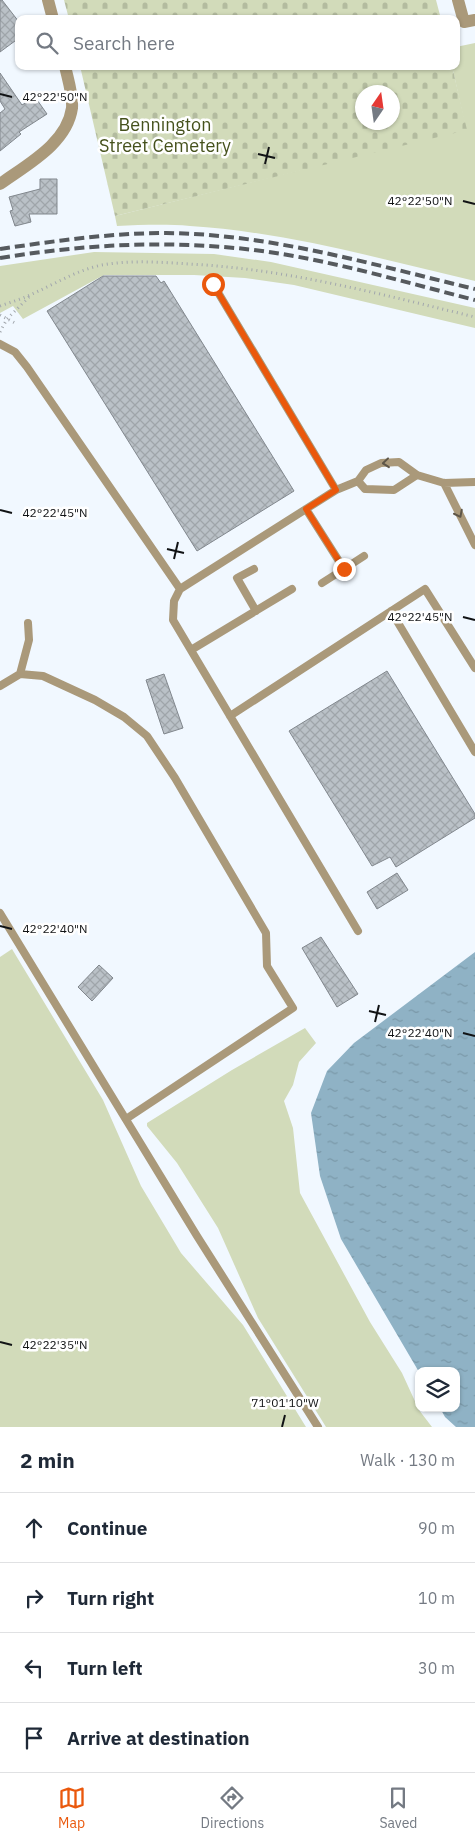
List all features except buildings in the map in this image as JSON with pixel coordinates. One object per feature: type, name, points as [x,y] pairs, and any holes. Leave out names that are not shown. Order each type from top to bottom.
[{"type":"street","points":[[48,0],[51,15]]},
{"type":"street","points":[[458,0],[469,21]]},
{"type":"street","points":[[0,184],[46,150],[59,136],[72,108],[71,92],[66,70]]},
{"type":"lane","points":[[213,284],[336,490]]},
{"type":"lane","points":[[0,344],[15,352],[180,589]]},
{"type":"lane","points":[[358,931],[173,620],[174,601],[180,589],[336,490],[358,481],[366,470],[381,463],[399,462],[417,475],[444,483],[475,482]]},
{"type":"lane","points":[[358,481],[365,489],[394,490],[417,475]]},
{"type":"lane","points":[[444,483],[475,545]]},
{"type":"lane","points":[[306,509],[344,569]]},
{"type":"lane","points":[[322,583],[364,556]]},
{"type":"lane","points":[[254,569],[237,578],[256,611]]},
{"type":"lane","points":[[191,650],[292,589]]},
{"type":"lane","points":[[230,716],[425,589],[475,668]]},
{"type":"lane","points":[[391,611],[475,752]]},
{"type":"lane","points":[[20,674],[29,640],[28,623]]},
{"type":"lane","points":[[0,686],[20,674],[43,676],[95,700],[124,717],[146,736],[174,778],[266,933],[267,966],[293,1008],[126,1119]]},
{"type":"lane","points":[[0,913],[318,1427]]},
{"type":"path","points":[[0,306],[101,265],[152,262],[264,270],[322,280],[475,317]]},
{"type":"path","points":[[0,333],[7,319],[31,295]]},
{"type":"path","points":[[0,315],[15,322]]},
{"type":"green space","points":[[64,0],[436,0],[440,15],[68,15]]},
{"type":"green space","points":[[475,43],[475,281],[333,247],[262,234],[181,225],[117,226],[115,216],[466,129],[453,70],[460,70],[460,46]]},
{"type":"green space","name":"Bennington Street Cemetery","points":[[81,70],[453,70],[467,130],[115,216]]},
{"type":"green space","points":[[94,252],[214,254],[271,262],[475,308],[475,328],[294,285],[245,278],[194,275],[104,275],[23,319],[13,306],[0,313],[0,266]]},
{"type":"green space","points":[[12,949],[103,1100],[141,1186],[181,1253],[243,1325],[306,1427],[0,1427],[0,957]]},
{"type":"green space","points":[[305,1028],[316,1043],[299,1062],[293,1085],[284,1101],[293,1128],[300,1193],[370,1322],[402,1373],[415,1401],[415,1412],[421,1412],[432,1427],[326,1427],[258,1318],[218,1228],[177,1163],[147,1126],[147,1123],[232,1070]]},
{"type":"water","points":[[475,952],[475,1427],[456,1427],[445,1417],[442,1412],[460,1412],[460,1367],[416,1367],[341,1239],[320,1176],[311,1113],[327,1071],[354,1043]]},
{"type":"railway","points":[[0,249],[124,234],[166,233],[205,235],[244,239],[322,252],[475,289]]},
{"type":"railway","points":[[0,258],[56,250],[111,246],[195,245],[223,247],[255,250],[319,261],[475,300]]},
{"type":"route","points":[[213,284],[336,490],[306,509],[344,569]]}]
